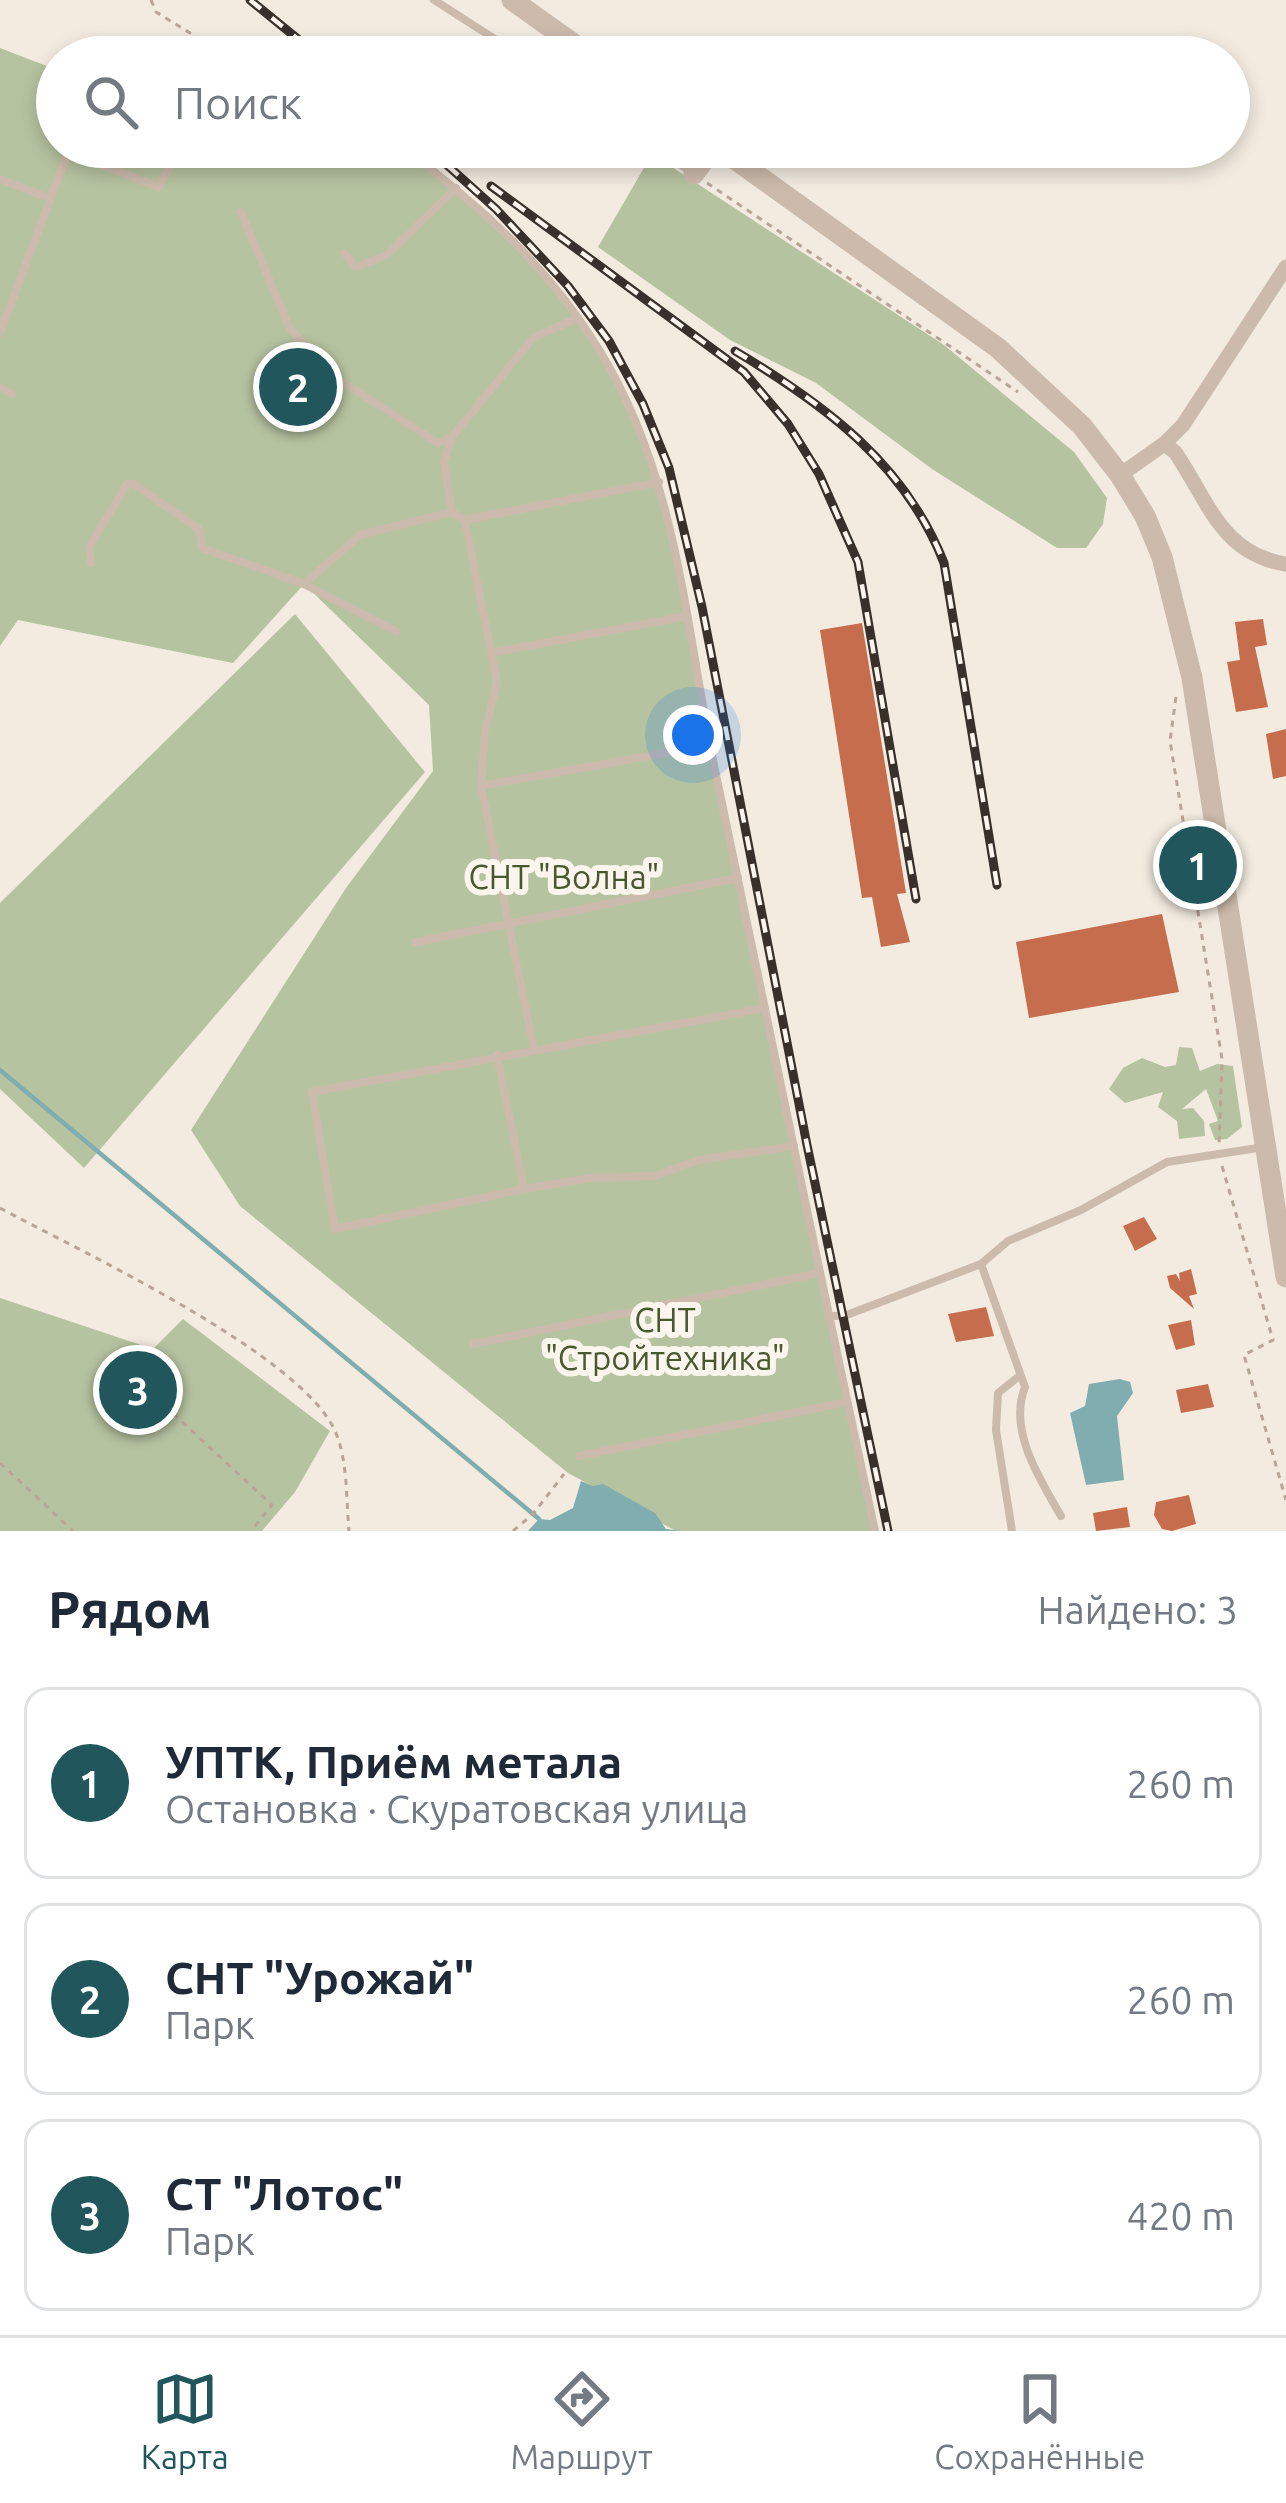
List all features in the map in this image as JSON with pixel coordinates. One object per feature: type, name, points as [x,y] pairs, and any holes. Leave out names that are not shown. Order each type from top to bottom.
[{"type":"street","points":[[512,0],[563,36]]},
{"type":"street","points":[[694,174],[699,168]]},
{"type":"street","points":[[745,168],[998,348],[1082,426],[1120,475],[1162,557],[1178,613],[1265,1146],[1279,1182],[1286,1277]]},
{"type":"street","points":[[1120,475],[1183,425],[1286,267]]},
{"type":"street","points":[[1164,444],[1175,452],[1225,533],[1239,547],[1256,558],[1286,564]]},
{"type":"lane","points":[[434,0],[490,36]]},
{"type":"lane","points":[[0,333],[61,168]]},
{"type":"lane","points":[[110,168],[159,187],[170,169]]},
{"type":"lane","points":[[430,168],[524,248],[578,318],[609,369],[659,482],[875,1531]]},
{"type":"lane","points":[[685,168],[694,174]]},
{"type":"lane","points":[[0,179],[49,198]]},
{"type":"lane","points":[[344,253],[356,267],[387,255],[456,188]]},
{"type":"lane","points":[[241,212],[289,327],[330,374],[438,443],[452,437]]},
{"type":"lane","points":[[0,281],[15,287]]},
{"type":"lane","points":[[452,512],[444,462],[452,437],[533,338],[578,318]]},
{"type":"lane","points":[[0,388],[12,394]]},
{"type":"lane","points":[[304,584],[360,535],[452,512],[465,520],[659,482]]},
{"type":"lane","points":[[91,563],[89,548],[127,484],[134,484],[199,529],[202,548],[304,584],[398,632]]},
{"type":"lane","points":[[465,520],[497,682],[484,731],[481,786],[534,1049]]},
{"type":"lane","points":[[491,653],[687,616]]},
{"type":"lane","points":[[481,786],[710,745]]},
{"type":"lane","points":[[416,942],[738,878]]},
{"type":"lane","points":[[765,1008],[313,1092],[335,1229],[524,1189],[591,1178],[656,1176],[699,1160],[794,1146]]},
{"type":"lane","points":[[497,1055],[524,1189]]},
{"type":"lane","points":[[828,1316],[844,1316],[981,1264],[1008,1241],[1081,1210],[1167,1162],[1265,1146]]},
{"type":"lane","points":[[981,1264],[1024,1387],[1016,1408],[1033,1468],[1061,1516]]},
{"type":"lane","points":[[473,1344],[820,1273]]},
{"type":"lane","points":[[1012,1531],[996,1430],[998,1393],[1018,1377]]},
{"type":"lane","points":[[579,1456],[847,1402]]},
{"type":"path","points":[[151,0],[156,12],[195,36]]},
{"type":"path","points":[[694,174],[1024,395]]},
{"type":"path","points":[[1178,686],[1170,741],[1222,1059],[1219,1155],[1273,1340],[1244,1354],[1286,1500]]},
{"type":"path","points":[[0,1208],[223,1329],[283,1374],[326,1416],[337,1434],[349,1531]]},
{"type":"path","points":[[138,1382],[272,1505],[250,1531]]},
{"type":"path","points":[[0,1463],[74,1531]]},
{"type":"path","points":[[513,1531],[564,1474]]},
{"type":"green space","points":[[0,48],[36,62],[36,168],[428,168],[524,248],[600,350],[659,482],[875,1531],[676,1531],[568,1473],[240,1206],[191,1130],[346,888],[433,771],[429,705],[304,584],[233,663],[18,620],[0,646]]},
{"type":"green space","points":[[644,168],[673,168],[944,345],[1074,452],[1107,498],[1103,524],[1086,548],[1057,548],[932,469],[816,383],[730,340],[598,247]]},
{"type":"green space","points":[[295,614],[425,772],[84,1168],[0,1089],[0,903]]},
{"type":"green space","points":[[1179,1047],[1192,1048],[1200,1071],[1217,1064],[1233,1066],[1242,1127],[1227,1139],[1215,1140],[1209,1124],[1218,1121],[1206,1089],[1182,1109],[1193,1108],[1204,1121],[1205,1136],[1179,1139],[1177,1121],[1158,1107],[1163,1092],[1125,1103],[1109,1089],[1123,1068],[1142,1058],[1165,1067],[1176,1065]]},
{"type":"green space","points":[[0,1298],[153,1349],[183,1319],[330,1431],[295,1492],[262,1531],[0,1531]]},
{"type":"water","points":[[1130,1382],[1133,1393],[1117,1416],[1124,1480],[1086,1485],[1070,1413],[1085,1406],[1089,1384]]},
{"type":"water","points":[[581,1481],[603,1484],[655,1513],[666,1529],[681,1531],[528,1531],[539,1519],[550,1520],[573,1508]]},
{"type":"building","points":[[1263,619],[1267,645],[1255,647],[1268,707],[1236,712],[1227,662],[1240,660],[1235,622]]},
{"type":"building","points":[[862,623],[906,893],[897,894],[910,942],[881,947],[872,897],[862,898],[820,630]]},
{"type":"building","points":[[1286,729],[1286,776],[1273,779],[1266,734]]},
{"type":"building","points":[[1162,914],[1179,992],[1029,1018],[1016,942]]},
{"type":"building","points":[[1144,1217],[1157,1239],[1135,1251],[1123,1226]]},
{"type":"building","points":[[1191,1269],[1197,1294],[1189,1296],[1194,1309],[1170,1288],[1167,1276],[1176,1274],[1180,1281],[1179,1273]]},
{"type":"building","points":[[986,1307],[994,1336],[956,1342],[948,1314]]},
{"type":"building","points":[[1191,1320],[1195,1345],[1176,1350],[1168,1325]]},
{"type":"building","points":[[1208,1384],[1214,1407],[1181,1413],[1176,1390]]},
{"type":"building","points":[[1189,1495],[1196,1524],[1162,1529],[1154,1515],[1156,1502]]},
{"type":"building","points":[[1127,1507],[1130,1527],[1096,1531],[1093,1513]]},
{"type":"waterway","points":[[0,1070],[539,1519]]},
{"type":"railway","points":[[250,0],[294,36]]},
{"type":"railway","points":[[450,168],[568,286],[609,341],[643,404],[669,468],[702,607],[888,1531]]},
{"type":"railway","points":[[491,186],[744,372],[788,424],[819,474],[858,562],[916,899]]},
{"type":"railway","points":[[735,351],[800,392],[858,439],[907,495],[927,527],[944,563],[997,885]]},
{"type":"place","name":"СНТ \"Урожай\"","points":[[298,387]]},
{"type":"place","name":"УПТК, Приём метала","points":[[1198,865]]},
{"type":"place","name":"СТ \"Лотос\"","points":[[138,1390]]},
{"type":"park label","name":"СНТ \"Волна\"","points":[[564,877]]},
{"type":"park label","name":"СНТ \"Стройтехника\"","points":[[665,1339]]}]
